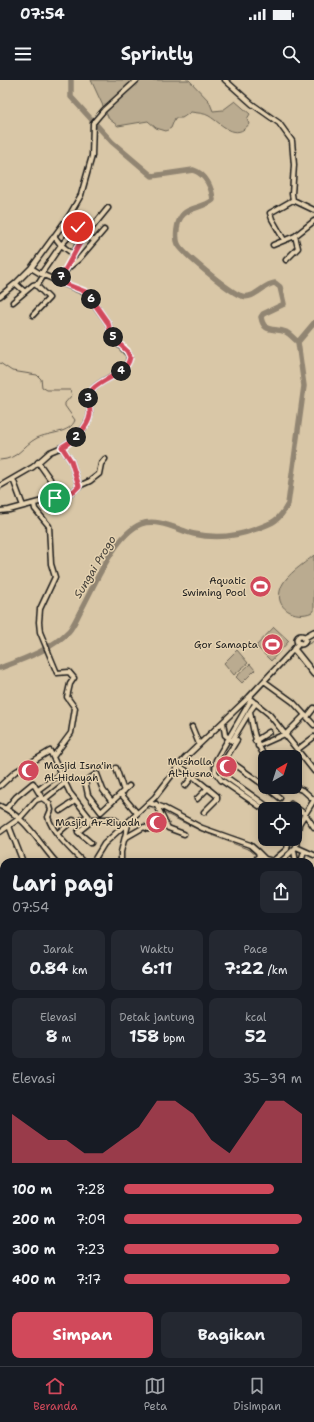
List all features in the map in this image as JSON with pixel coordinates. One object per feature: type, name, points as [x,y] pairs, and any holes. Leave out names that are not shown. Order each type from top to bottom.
[{"type":"main road","points":[[313,671],[297,652],[299,643],[304,643],[305,639],[314,632]]},
{"type":"main road","points":[[305,639],[314,636]]},
{"type":"street","points":[[0,296],[16,284],[31,268],[69,216],[81,195],[92,156],[93,123],[100,114],[137,80]]},
{"type":"street","points":[[225,80],[252,104],[279,123],[292,141],[294,165],[293,200]]},
{"type":"street","points":[[293,200],[314,210]]},
{"type":"street","points":[[284,240],[270,213],[293,200]]},
{"type":"street","points":[[68,268],[73,254],[86,234],[108,208]]},
{"type":"street","points":[[69,216],[78,227],[94,241]]},
{"type":"street","points":[[273,245],[295,236],[314,221]]},
{"type":"street","points":[[13,302],[33,285],[37,284],[61,245],[78,227]]},
{"type":"street","points":[[58,281],[68,268],[79,259],[104,230]]},
{"type":"street","points":[[54,236],[61,245],[73,254]]},
{"type":"street","points":[[286,260],[298,248],[295,236]]},
{"type":"street","points":[[0,486],[38,462],[50,452],[62,447],[77,436],[87,423],[90,415],[88,398],[93,389],[104,379],[124,368],[130,357],[127,351],[112,337],[108,323],[86,292],[31,268]]},
{"type":"street","points":[[16,284],[25,292]]},
{"type":"street","points":[[33,315],[49,298],[37,284]]},
{"type":"street","points":[[62,447],[71,461],[79,486]]},
{"type":"street","points":[[0,511],[34,504],[74,491],[79,486],[90,481],[99,474],[101,464],[105,459]]},
{"type":"street","points":[[38,462],[50,479],[55,498]]},
{"type":"street","points":[[13,479],[23,506]]},
{"type":"street","points":[[34,504],[35,509],[49,526],[51,564],[55,577],[40,609],[39,626],[57,673],[69,672],[74,678],[70,684],[67,696],[75,708],[71,733],[53,757]]},
{"type":"street","points":[[258,780],[245,770],[227,760],[227,756],[232,740],[265,682],[297,652]]},
{"type":"street","points":[[265,682],[293,702],[314,725]]},
{"type":"street","points":[[253,701],[250,711],[215,765],[216,776],[258,805]]},
{"type":"street","points":[[95,858],[104,844],[126,827],[137,813],[166,785],[179,765],[199,744],[223,722],[253,701]]},
{"type":"street","points":[[253,701],[269,714],[297,750],[314,737]]},
{"type":"street","points":[[258,746],[285,734],[314,708]]},
{"type":"street","points":[[250,711],[255,741],[261,750]]},
{"type":"street","points":[[223,722],[224,732],[232,740]]},
{"type":"street","points":[[192,727],[199,744]]},
{"type":"street","points":[[255,741],[269,732]]},
{"type":"street","points":[[0,786],[15,772],[50,751],[65,783],[88,818],[88,824],[78,832],[91,844]]},
{"type":"street","points":[[302,756],[314,770]]},
{"type":"street","points":[[179,765],[218,797],[204,812]]},
{"type":"street","points":[[116,768],[123,792],[137,813]]},
{"type":"street","points":[[38,790],[61,773]]},
{"type":"street","points":[[112,802],[103,790],[97,774],[85,781],[88,795],[101,812],[112,802],[123,792],[129,786]]},
{"type":"street","points":[[222,774],[261,802]]},
{"type":"street","points":[[185,786],[194,776]]},
{"type":"street","points":[[6,809],[32,783],[34,783],[51,810],[48,814],[49,819],[58,833],[80,858]]},
{"type":"street","points":[[0,832],[20,818],[33,802],[43,799],[65,783]]},
{"type":"street","points":[[197,799],[208,788]]},
{"type":"street","points":[[302,789],[314,800],[302,820]]},
{"type":"street","points":[[275,794],[280,798]]},
{"type":"street","points":[[60,810],[75,800]]},
{"type":"street","points":[[149,803],[202,828],[250,845],[260,858]]},
{"type":"street","points":[[0,806],[20,818],[34,833],[51,858]]},
{"type":"street","points":[[157,808],[168,828],[184,834]]},
{"type":"street","points":[[302,812],[314,827]]},
{"type":"street","points":[[58,833],[73,820],[77,822],[88,818],[114,819],[126,827]]},
{"type":"street","points":[[9,826],[21,858]]},
{"type":"street","points":[[121,858],[126,827]]},
{"type":"street","points":[[125,838],[144,827],[148,829]]},
{"type":"street","points":[[276,858],[289,846]]},
{"type":"street","points":[[295,846],[296,858]]},
{"type":"street","points":[[295,849],[314,855]]},
{"type":"street","points":[[285,858],[295,849]]},
{"type":"street","points":[[302,858],[304,852]]},
{"type":"street","points":[[258,855],[263,858]]},
{"type":"shaded area","points":[[91,80],[189,80],[209,101],[213,111],[223,110],[235,101],[250,114],[247,119],[249,124],[244,129],[239,131],[229,130],[207,115],[191,112],[182,118],[175,118],[171,128],[166,131],[156,128],[148,121],[118,126],[109,119]]},
{"type":"shaded area","points":[[314,555],[314,611],[308,614],[296,614],[290,612],[281,604],[279,598],[282,586],[285,580],[294,571]]},
{"type":"shaded area","name":"Gor Samapta","points":[[274,627],[289,641],[271,661],[256,646]]},
{"type":"shaded area","points":[[237,650],[248,663],[234,675],[224,663]]},
{"type":"shaded area","points":[[250,664],[255,670],[242,683],[236,677]]},
{"type":"waterway","points":[[71,80],[71,97],[112,142],[152,176],[193,170],[205,178],[210,186],[213,200],[205,205],[187,211],[181,217],[177,230],[178,244],[188,256],[208,273],[237,294],[246,297],[251,296],[266,286],[275,283],[280,287],[284,304],[263,314],[261,317],[262,322],[267,328],[286,332],[298,342]]},
{"type":"waterway","name":"Sungai Progo","points":[[0,668],[46,649],[69,631],[114,549],[122,538],[141,524],[154,522],[161,523],[202,536],[218,537],[248,532],[275,521],[282,514],[288,504],[304,386],[298,342],[314,323]]},
{"type":"waterway","points":[[0,363],[12,371],[37,375],[41,379],[42,387],[47,390],[70,390],[72,395],[65,403],[65,406],[75,420],[69,428],[37,438],[16,455],[0,460]]},
{"type":"waterway","points":[[297,650],[314,641]]},
{"type":"waterway","points":[[252,698],[256,692]]},
{"type":"waterway","points":[[228,735],[240,715]]},
{"type":"waterway","points":[[214,762],[211,767],[214,773]]},
{"type":"waterway","points":[[141,813],[147,808],[156,809]]},
{"type":"waterway","points":[[162,812],[201,831],[250,850],[257,856]]},
{"type":"waterway","points":[[113,839],[121,831]]},
{"type":"waterway","points":[[98,857],[109,842]]},
{"type":"waterway","points":[[280,858],[283,855]]},
{"type":"place","name":"Aquatic Swiming Pool","points":[[261,586]]},
{"type":"place","name":"Gor Samapta","points":[[273,644]]},
{"type":"place","name":"Musholla Al-Husna","points":[[227,767]]},
{"type":"place","name":"Masjid Isna'in Al-Hidayah","points":[[29,771]]},
{"type":"place","name":"Masjid Ar-Riyadh","points":[[156,822]]},
{"type":"route","points":[[55,498],[74,491],[79,486],[75,470],[62,447],[72,441],[87,423],[90,415],[87,402],[89,394],[104,379],[114,375],[124,368],[130,357],[123,346],[112,337],[108,323],[86,292],[58,281],[68,268],[77,246],[86,234],[78,227]]}]
